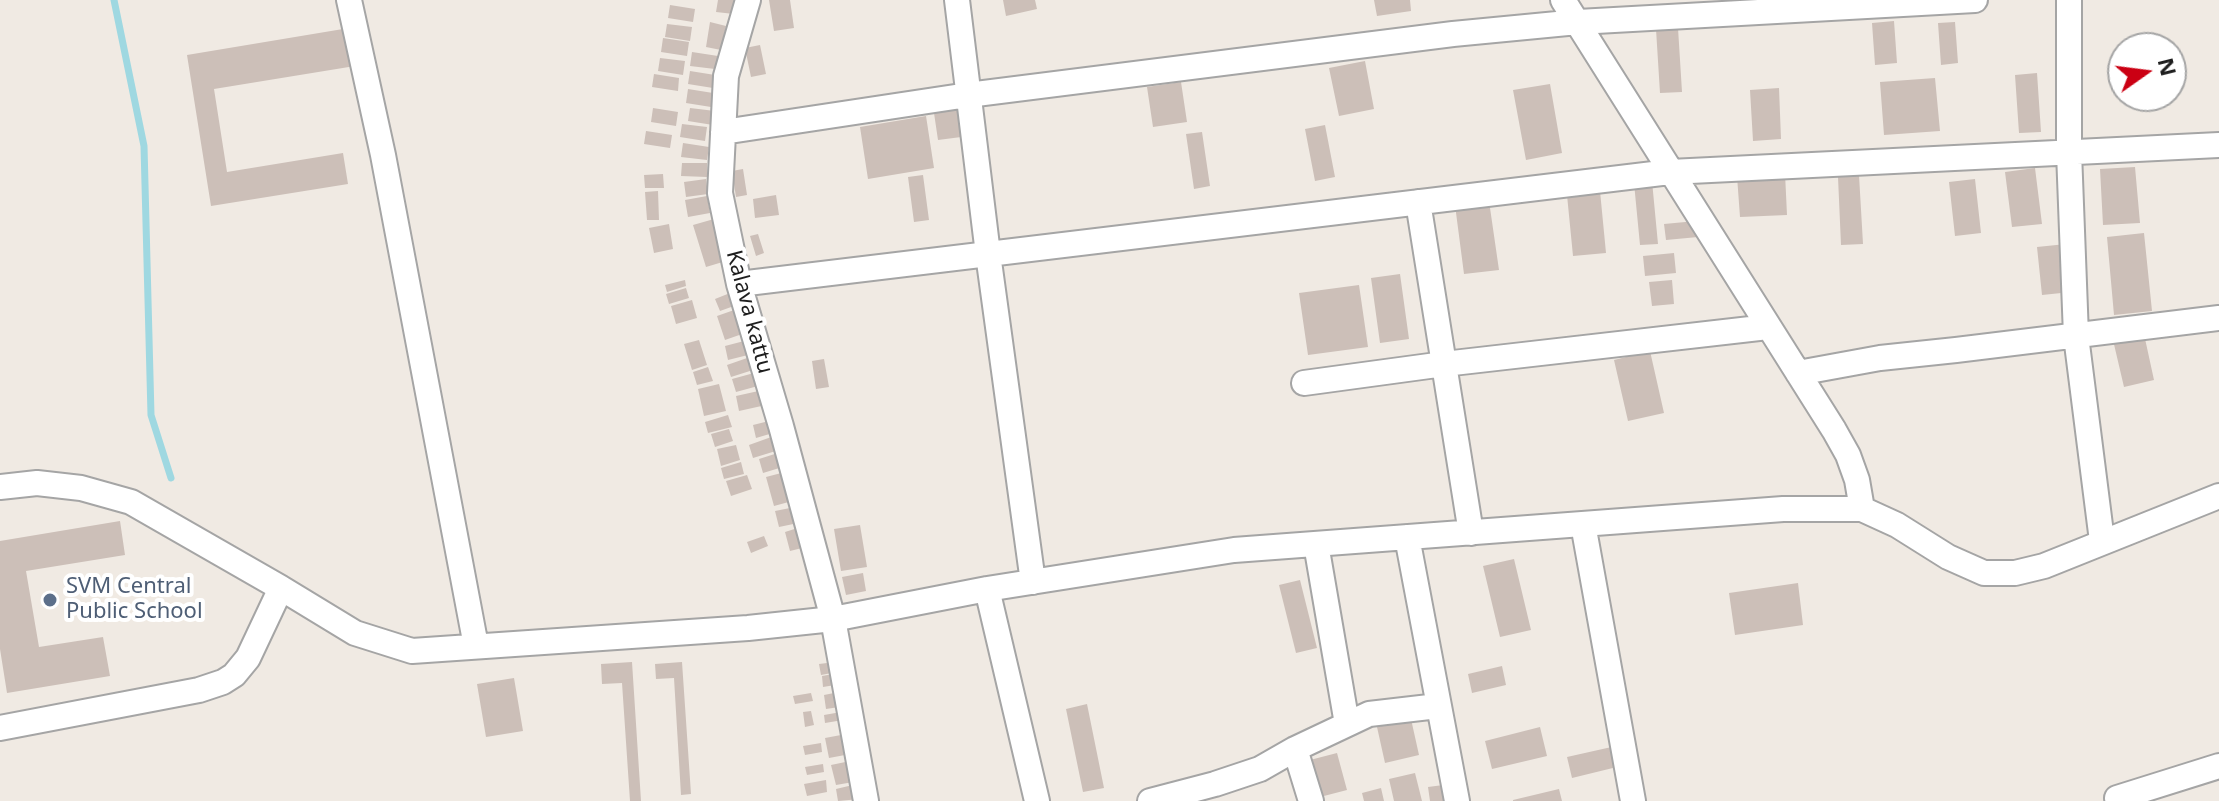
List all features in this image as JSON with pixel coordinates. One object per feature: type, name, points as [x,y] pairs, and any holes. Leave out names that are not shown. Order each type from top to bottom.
[{"type":"street","points":[[349,0],[386,171],[476,646]]},
{"type":"street","name":"Kalava kattu","points":[[748,0],[726,76],[720,193],[739,284],[833,619],[866,801]]},
{"type":"street","points":[[957,0],[1033,582]]},
{"type":"street","points":[[1563,0],[1834,430],[1857,480],[1862,509]]},
{"type":"street","points":[[723,132],[968,95],[1437,36],[1578,22],[1975,0]]},
{"type":"street","points":[[2069,0],[2069,152],[2076,336],[2102,541]]},
{"type":"street","points":[[739,284],[1670,172],[2219,145]]},
{"type":"street","points":[[1418,202],[1471,533]]},
{"type":"street","points":[[1798,373],[1880,358],[2219,318]]},
{"type":"street","points":[[1304,383],[1768,327]]},
{"type":"street","points":[[0,487],[37,483],[66,486],[131,502],[355,633],[412,651],[833,619],[987,589],[1234,550],[1783,509],[1862,509],[1897,525],[1948,557],[1984,573],[2015,573],[2044,566],[2219,496]]},
{"type":"street","points":[[1583,524],[1633,801]]},
{"type":"street","points":[[1407,537],[1457,801]]},
{"type":"street","points":[[1316,544],[1347,724]]},
{"type":"street","points":[[0,728],[199,690],[223,682],[234,675],[248,658],[281,588]]},
{"type":"street","points":[[987,589],[1037,801]]},
{"type":"street","points":[[1150,801],[1260,769],[1369,714],[1438,706]]},
{"type":"street","points":[[1295,749],[1311,801]]},
{"type":"street","points":[[2117,798],[2219,766]]},
{"type":"building","points":[[718,0],[737,0],[734,14],[716,12]]},
{"type":"building","points":[[769,0],[790,0],[794,28],[774,31]]},
{"type":"building","points":[[1003,0],[1035,0],[1037,9],[1006,16]]},
{"type":"building","points":[[1374,0],[1410,0],[1411,11],[1377,16]]},
{"type":"building","points":[[670,5],[695,9],[693,22],[668,18]]},
{"type":"building","points":[[1894,21],[1897,63],[1875,65],[1872,23]]},
{"type":"building","points":[[710,22],[726,26],[721,50],[706,47]]},
{"type":"building","points":[[1955,22],[1958,63],[1941,65],[1938,23]]},
{"type":"building","points":[[667,24],[692,27],[690,41],[665,37]]},
{"type":"building","points":[[349,28],[355,66],[214,89],[227,172],[343,153],[348,184],[211,206],[187,55]]},
{"type":"building","points":[[1678,28],[1682,92],[1660,93],[1656,29]]},
{"type":"building","points":[[663,38],[689,42],[687,56],[661,52]]},
{"type":"building","points":[[760,45],[766,74],[751,77],[745,48]]},
{"type":"building","points":[[692,52],[718,56],[715,69],[690,66]]},
{"type":"building","points":[[660,58],[685,61],[683,75],[658,71]]},
{"type":"building","points":[[1365,61],[1374,109],[1339,116],[1329,68]]},
{"type":"building","points":[[690,71],[715,75],[713,88],[688,84]]},
{"type":"building","points":[[2037,73],[2041,132],[2019,133],[2015,75]]},
{"type":"building","points":[[654,74],[679,78],[678,91],[652,87]]},
{"type":"building","points":[[1935,78],[1940,131],[1884,135],[1880,82]]},
{"type":"building","points":[[1181,82],[1187,122],[1153,127],[1147,87]]},
{"type":"building","points":[[1550,84],[1562,153],[1526,160],[1513,90]]},
{"type":"building","points":[[1779,88],[1781,139],[1753,141],[1750,90]]},
{"type":"building","points":[[688,89],[713,93],[711,107],[686,103]]},
{"type":"building","points":[[653,108],[678,112],[676,126],[651,122]]},
{"type":"building","points":[[690,108],[715,111],[713,125],[688,121]]},
{"type":"building","points":[[965,109],[969,136],[938,140],[934,113]]},
{"type":"building","points":[[926,116],[934,168],[868,179],[860,127]]},
{"type":"building","points":[[682,124],[707,127],[705,141],[680,137]]},
{"type":"building","points":[[1325,125],[1335,177],[1315,181],[1305,129]]},
{"type":"building","points":[[646,131],[672,135],[670,148],[644,144]]},
{"type":"building","points":[[1202,132],[1210,186],[1194,189],[1186,134]]},
{"type":"building","points":[[683,143],[709,147],[707,160],[681,157]]},
{"type":"building","points":[[682,163],[707,163],[707,177],[681,176]]},
{"type":"building","points":[[2135,167],[2140,223],[2103,225],[2100,169]]},
{"type":"building","points":[[2035,168],[2042,224],[2012,227],[2005,172]]},
{"type":"building","points":[[743,169],[747,195],[736,197],[732,171]]},
{"type":"building","points":[[1785,173],[1787,215],[1740,217],[1737,176]]},
{"type":"building","points":[[663,174],[664,188],[645,188],[644,175]]},
{"type":"building","points":[[923,175],[929,220],[914,222],[908,177]]},
{"type":"building","points":[[1859,175],[1863,244],[1841,245],[1838,177]]},
{"type":"building","points":[[706,179],[708,194],[686,197],[684,182]]},
{"type":"building","points":[[1975,179],[1981,233],[1955,236],[1949,182]]},
{"type":"building","points":[[1652,181],[1658,244],[1640,245],[1634,183]]},
{"type":"building","points":[[658,191],[659,220],[647,220],[645,192]]},
{"type":"building","points":[[1600,191],[1606,253],[1573,256],[1567,195]]},
{"type":"building","points":[[776,195],[779,215],[755,218],[753,199]]},
{"type":"building","points":[[707,196],[710,213],[688,217],[685,200]]},
{"type":"building","points":[[1489,201],[1499,270],[1464,274],[1455,205]]},
{"type":"building","points":[[714,219],[726,261],[706,267],[693,225]]},
{"type":"building","points":[[1696,221],[1698,237],[1666,240],[1664,224]]},
{"type":"building","points":[[669,224],[673,249],[654,253],[649,228]]},
{"type":"building","points":[[2144,233],[2152,311],[2114,315],[2107,237]]},
{"type":"building","points":[[758,234],[764,253],[756,256],[750,236]]},
{"type":"building","points":[[2066,244],[2071,292],[2042,295],[2037,247]]},
{"type":"building","points":[[1674,253],[1676,273],[1645,276],[1643,256]]},
{"type":"building","points":[[1400,274],[1409,339],[1380,343],[1371,278]]},
{"type":"building","points":[[685,280],[686,286],[667,292],[665,285]]},
{"type":"building","points":[[1672,280],[1674,304],[1652,306],[1649,282]]},
{"type":"building","points":[[1359,285],[1368,347],[1308,355],[1299,293]]},
{"type":"building","points":[[686,288],[689,298],[669,304],[666,294]]},
{"type":"building","points":[[730,293],[734,306],[720,311],[715,299]]},
{"type":"building","points":[[692,300],[697,318],[676,324],[671,306]]},
{"type":"building","points":[[737,309],[745,333],[725,340],[717,316]]},
{"type":"building","points":[[2144,334],[2154,380],[2124,387],[2113,340]]},
{"type":"building","points":[[699,340],[707,365],[692,370],[684,344]]},
{"type":"building","points":[[748,340],[752,354],[728,360],[725,346]]},
{"type":"building","points":[[1650,351],[1664,413],[1628,421],[1614,360]]},
{"type":"building","points":[[750,357],[753,370],[731,377],[727,365]]},
{"type":"building","points":[[824,359],[829,387],[816,389],[812,361]]},
{"type":"building","points":[[708,367],[713,381],[697,385],[693,372]]},
{"type":"building","points":[[754,373],[758,386],[736,392],[732,379]]},
{"type":"building","points":[[719,384],[726,411],[704,416],[698,389]]},
{"type":"building","points":[[763,390],[766,405],[739,411],[736,396]]},
{"type":"building","points":[[728,415],[732,427],[708,433],[705,422]]},
{"type":"building","points":[[769,421],[773,433],[756,438],[753,425]]},
{"type":"building","points":[[729,429],[733,441],[715,447],[711,434]]},
{"type":"building","points":[[774,436],[779,450],[753,458],[749,445]]},
{"type":"building","points":[[736,445],[740,460],[721,466],[717,449]]},
{"type":"building","points":[[781,452],[786,466],[763,473],[759,459]]},
{"type":"building","points":[[741,462],[744,474],[724,479],[721,468]]},
{"type":"building","points":[[789,471],[796,500],[774,506],[766,477]]},
{"type":"building","points":[[747,475],[752,489],[731,496],[726,481]]},
{"type":"building","points":[[800,506],[803,522],[779,527],[775,511]]},
{"type":"building","points":[[120,521],[125,555],[26,571],[39,647],[103,637],[110,676],[7,693],[0,649],[0,541]]},
{"type":"building","points":[[860,525],[867,567],[841,571],[834,529]]},
{"type":"building","points":[[804,526],[810,546],[790,551],[785,532]]},
{"type":"building","points":[[764,536],[768,546],[751,553],[747,542]]},
{"type":"building","points":[[1514,559],[1531,630],[1500,637],[1483,566]]},
{"type":"building","points":[[863,573],[866,591],[846,595],[842,577]]},
{"type":"building","points":[[1300,580],[1317,648],[1296,653],[1279,585]]},
{"type":"building","points":[[1798,583],[1803,625],[1735,635],[1729,593]]},
{"type":"building","points":[[632,662],[641,801],[630,801],[622,683],[602,684],[601,664]]},
{"type":"building","points":[[682,662],[691,794],[681,795],[674,678],[656,679],[655,664]]},
{"type":"building","points":[[835,662],[837,672],[821,675],[819,664]]},
{"type":"building","points":[[1502,666],[1506,685],[1472,693],[1468,674]]},
{"type":"building","points":[[839,673],[841,684],[823,687],[822,676]]},
{"type":"building","points":[[514,678],[523,731],[486,737],[477,684]]},
{"type":"building","points":[[844,691],[846,706],[826,709],[824,695]]},
{"type":"building","points":[[811,693],[813,701],[795,704],[793,696]]},
{"type":"building","points":[[1087,704],[1104,788],[1083,792],[1066,709]]},
{"type":"building","points":[[811,711],[814,725],[805,727],[803,712]]},
{"type":"building","points":[[841,712],[843,720],[825,723],[824,715]]},
{"type":"building","points":[[1411,719],[1419,755],[1385,763],[1377,727]]},
{"type":"building","points":[[1540,727],[1547,756],[1492,769],[1485,741]]},
{"type":"building","points":[[841,735],[845,755],[829,758],[825,738]]},
{"type":"building","points":[[821,743],[822,752],[805,755],[803,746]]},
{"type":"building","points":[[1616,746],[1621,766],[1572,778],[1567,757]]},
{"type":"building","points":[[1337,753],[1347,790],[1320,797],[1310,760]]},
{"type":"building","points":[[855,760],[859,781],[836,785],[831,765]]},
{"type":"building","points":[[823,764],[824,772],[807,775],[805,767]]},
{"type":"building","points":[[1415,773],[1422,801],[1394,801],[1389,779]]},
{"type":"building","points":[[826,780],[827,792],[807,796],[804,784]]},
{"type":"building","points":[[857,784],[860,799],[838,801],[836,789]]},
{"type":"building","points":[[1451,784],[1453,801],[1430,801],[1428,787]]},
{"type":"building","points":[[1381,788],[1384,801],[1364,801],[1362,793]]},
{"type":"building","points":[[1559,789],[1562,801],[1513,801],[1513,800]]},
{"type":"waterway","points":[[114,0],[144,146],[151,415],[171,478]]},
{"type":"place","name":"SVM Central Public School","points":[[50,600]]}]
